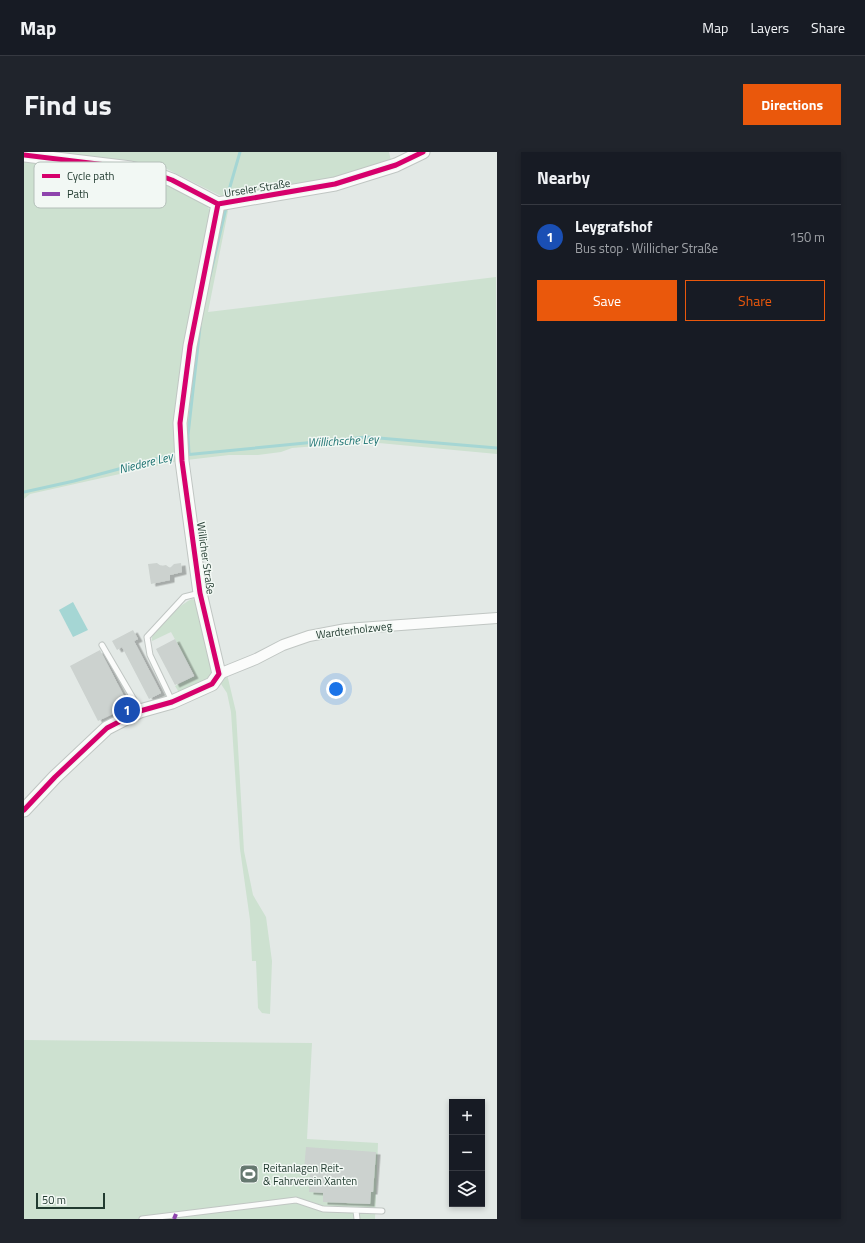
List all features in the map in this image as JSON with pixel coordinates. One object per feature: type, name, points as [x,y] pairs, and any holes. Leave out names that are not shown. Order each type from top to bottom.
[{"type":"street","name":"Urseler Straße","points":[[166,178],[218,204],[335,184],[396,165],[424,152]]},
{"type":"street","name":"Urseler Straße","points":[[24,155],[82,162]]},
{"type":"street","name":"Willicher Straße","points":[[218,204],[190,346],[180,423],[180,447],[200,593],[219,674]]},
{"type":"street","name":"Wardterholzweg","points":[[219,674],[256,659],[283,645],[308,636],[346,629],[497,618]]},
{"type":"street","points":[[24,810],[55,777],[107,728],[140,711],[172,702],[212,684],[219,674]]},
{"type":"lane","points":[[172,702],[150,655],[147,637],[184,596],[200,593]]},
{"type":"lane","points":[[102,644],[140,711]]},
{"type":"lane","points":[[142,1219],[296,1200],[323,1209],[382,1212]]},
{"type":"lane","points":[[356,1210],[357,1219]]},
{"type":"green space","points":[[46,152],[389,152],[391,161],[334,180],[225,198],[166,168],[166,162],[133,162]]},
{"type":"green space","points":[[24,159],[47,162],[34,162],[34,208],[166,208],[166,182],[204,202],[211,212],[187,392],[220,209],[227,207],[228,211],[208,312],[496,277],[497,454],[368,442],[292,448],[281,452],[258,455],[229,455],[178,461],[30,494],[24,499]]},
{"type":"green space","points":[[192,599],[198,602],[216,670],[211,681],[180,694],[175,686],[195,676],[171,632],[152,641],[152,636],[167,617]]},
{"type":"green space","points":[[227,674],[236,712],[244,851],[253,895],[266,917],[272,961],[270,1014],[262,1013],[258,1008],[256,961],[252,961],[250,920],[240,849],[231,712],[227,693],[221,684],[218,683]]},
{"type":"green space","points":[[24,1040],[312,1043],[307,1139],[378,1143],[375,1219],[24,1219]]},
{"type":"water","points":[[73,602],[88,630],[73,637],[59,610]]},
{"type":"building","points":[[157,563],[161,566],[166,565],[170,568],[174,564],[181,563],[182,572],[170,575],[170,580],[151,584],[148,564]]},
{"type":"building","points":[[133,630],[138,639],[134,641],[161,693],[149,699],[122,647],[117,650],[112,641]]},
{"type":"building","points":[[175,639],[194,676],[175,685],[156,649]]},
{"type":"building","points":[[100,650],[129,706],[98,721],[70,666]]},
{"type":"building","points":[[306,1147],[376,1152],[373,1192],[371,1192],[370,1204],[323,1202],[323,1193],[309,1192],[310,1170],[304,1170]]},
{"type":"waterway","name":"Niedere Ley","points":[[227,197],[240,152]]},
{"type":"waterway","name":"Niedere Ley","points":[[210,276],[226,208]]},
{"type":"waterway","name":"Niedere Ley","points":[[189,454],[188,435],[200,327]]},
{"type":"waterway","name":"Willichsche Ley","points":[[184,455],[367,437],[497,448]]},
{"type":"waterway","name":"Niedere Ley","points":[[24,492],[74,481],[171,455],[179,455]]},
{"type":"marked path","points":[[174,1219],[176,1214]]},
{"type":"cycle path","points":[[166,178],[218,204],[335,184],[396,165],[423,152]]},
{"type":"cycle path","points":[[24,155],[82,162]]},
{"type":"cycle path","points":[[24,810],[55,777],[107,728],[140,711],[172,702],[212,684],[219,674],[200,593],[182,461],[180,423],[190,346],[218,204]]},
{"type":"place","name":"Leygrafshof","points":[[127,710]]},
{"type":"place","name":"Reitanlagen Reit- & Fahrverein Xanten","points":[[249,1174]]}]
